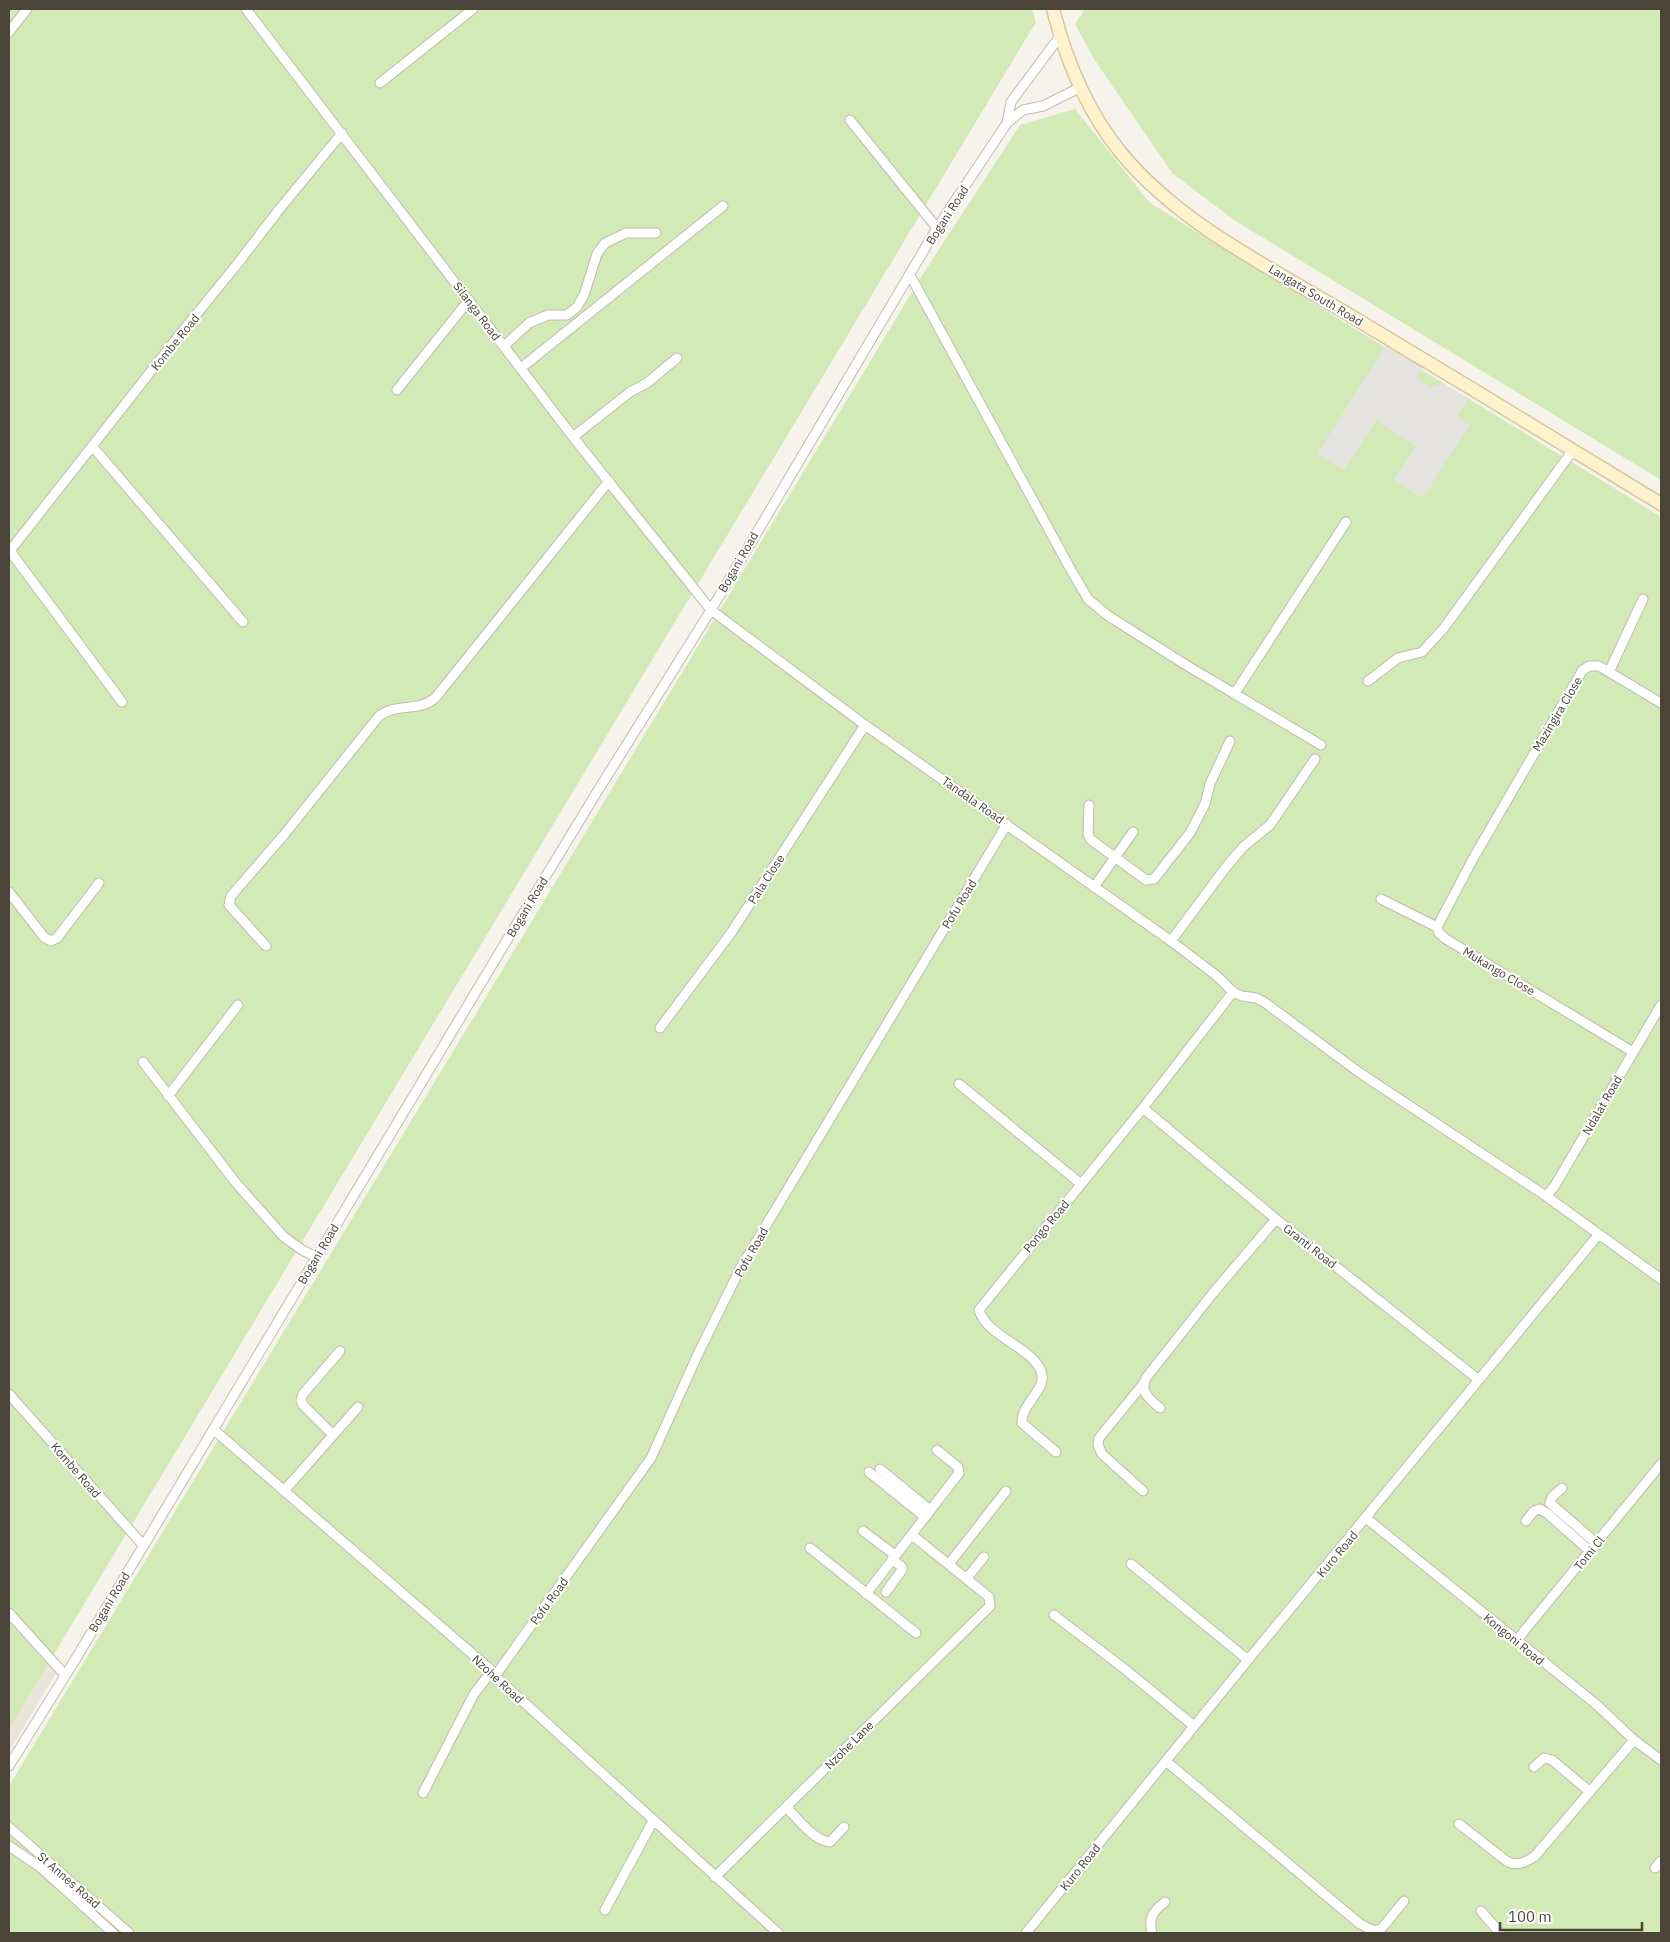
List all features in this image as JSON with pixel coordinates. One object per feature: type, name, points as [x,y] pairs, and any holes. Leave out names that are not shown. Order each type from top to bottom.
[{"type":"street","points":[[9,32],[27,9]]},
{"type":"street","name":"Silanga Road","points":[[246,9],[573,437],[711,610]]},
{"type":"street","points":[[380,83],[473,9]]},
{"type":"street","name":"Langata South Road","points":[[1053,9],[1060,36],[1081,87],[1103,129],[1122,154],[1153,187],[1193,218],[1237,248],[1661,504]]},
{"type":"street","points":[[1007,123],[1011,102],[1060,36]]},
{"type":"street","name":"Bogani Road","points":[[9,1766],[214,1430],[596,792],[711,610],[937,228],[1007,123],[1023,110],[1043,106],[1081,87]]},
{"type":"street","points":[[850,120],[937,228]]},
{"type":"street","name":"Kombe Road","points":[[9,552],[278,211],[342,133]]},
{"type":"street","points":[[520,368],[723,206]]},
{"type":"street","points":[[504,346],[529,323],[548,315],[567,315],[577,307],[584,295],[597,254],[605,243],[626,233],[656,233]]},
{"type":"street","points":[[910,275],[1088,598],[1100,611],[1115,621],[1321,745]]},
{"type":"street","points":[[397,390],[469,300]]},
{"type":"street","points":[[573,437],[630,392],[648,383],[677,358]]},
{"type":"street","points":[[92,446],[243,622]]},
{"type":"street","points":[[1368,681],[1398,658],[1422,652],[1444,628],[1573,450]]},
{"type":"street","points":[[266,946],[229,905],[231,896],[284,836],[379,716],[393,708],[421,706],[436,697],[609,480]]},
{"type":"street","points":[[1235,693],[1346,522]]},
{"type":"street","points":[[9,552],[122,702]]},
{"type":"street","points":[[1609,672],[1643,599]]},
{"type":"street","name":"Tandala Road","points":[[711,610],[865,725],[1171,941],[1217,976],[1233,992]]},
{"type":"street","name":"Mazingira Close","points":[[1437,927],[1474,857],[1582,672],[1592,665],[1609,672],[1661,702]]},
{"type":"street","name":"Pala Close","points":[[660,1028],[731,933],[865,725]]},
{"type":"street","points":[[1089,805],[1088,834],[1090,839],[1146,880],[1154,879],[1190,833],[1205,804],[1210,784],[1230,741]]},
{"type":"street","points":[[1171,941],[1226,867],[1244,846],[1270,825],[1315,759]]},
{"type":"street","name":"Pofu Road","points":[[423,1793],[474,1694],[493,1674],[651,1458],[698,1354],[742,1267],[1007,824]]},
{"type":"street","points":[[1094,887],[1134,832]]},
{"type":"street","points":[[9,892],[44,937],[51,941],[57,938],[99,883]]},
{"type":"street","name":"Mukango Close","points":[[1380,899],[1437,927],[1439,933],[1446,939],[1633,1052]]},
{"type":"street","points":[[1233,992],[1264,1002],[1360,1073],[1550,1198],[1661,1279]]},
{"type":"street","name":"Pongo Road","points":[[1056,1452],[1022,1423],[1024,1410],[1043,1378],[1038,1365],[986,1324],[979,1310],[1233,992]]},
{"type":"street","points":[[168,1096],[238,1004]]},
{"type":"street","name":"Ndalat Road","points":[[1550,1198],[1554,1187],[1661,1005]]},
{"type":"street","points":[[143,1062],[236,1183],[283,1236],[302,1250],[316,1257]]},
{"type":"street","points":[[959,1084],[1081,1184]]},
{"type":"street","name":"Granti Road","points":[[1142,1108],[1479,1380]]},
{"type":"street","points":[[1144,1491],[1102,1454],[1098,1442],[1213,1293],[1276,1218]]},
{"type":"street","name":"Kuro Road","points":[[1026,1933],[1599,1234]]},
{"type":"street","points":[[333,1435],[303,1405],[301,1400],[303,1394],[340,1351]]},
{"type":"street","points":[[1144,1383],[1145,1393],[1160,1408]]},
{"type":"street","name":"Kombe Road","points":[[9,1394],[143,1545]]},
{"type":"street","points":[[284,1491],[358,1407]]},
{"type":"street","name":"Nzohe Road","points":[[214,1430],[493,1674],[778,1933]]},
{"type":"street","points":[[866,1594],[960,1469],[937,1450]]},
{"type":"street","name":"Tomi Cl","points":[[1516,1641],[1661,1464]]},
{"type":"street","points":[[880,1469],[928,1514]]},
{"type":"street","points":[[869,1472],[928,1514]]},
{"type":"street","points":[[1562,1488],[1552,1497],[1550,1503],[1593,1547]]},
{"type":"street","points":[[949,1564],[1006,1491]]},
{"type":"street","points":[[1526,1521],[1534,1511],[1540,1509],[1593,1547]]},
{"type":"street","name":"Kongoni Road","points":[[1366,1518],[1597,1705],[1634,1740],[1661,1760]]},
{"type":"street","points":[[863,1530],[894,1557],[902,1567],[902,1570],[886,1592]]},
{"type":"street","points":[[912,1535],[967,1578],[984,1557]]},
{"type":"street","points":[[810,1548],[916,1633]]},
{"type":"street","points":[[1131,1564],[1248,1660]]},
{"type":"street","name":"Nzohe Lane","points":[[715,1877],[990,1606],[989,1596],[967,1578]]},
{"type":"street","points":[[9,1614],[65,1676]]},
{"type":"street","points":[[1054,1615],[1126,1670],[1194,1726]]},
{"type":"street","points":[[1459,1824],[1508,1862],[1515,1865],[1523,1864],[1535,1856],[1634,1740]]},
{"type":"street","points":[[1534,1767],[1544,1758],[1552,1760],[1590,1792]]},
{"type":"street","points":[[1166,1762],[1360,1924],[1370,1930],[1374,1931],[1382,1928],[1404,1901]]},
{"type":"street","points":[[786,1807],[816,1836],[824,1841],[830,1842],[844,1827]]},
{"type":"street","points":[[605,1910],[653,1820]]},
{"type":"street","name":"St Annes Road","points":[[9,1827],[129,1933]]},
{"type":"street","points":[[9,1846],[40,1866],[113,1933]]},
{"type":"street","points":[[1655,1868],[1661,1861]]},
{"type":"street","points":[[1152,1933],[1150,1924],[1152,1915],[1165,1902]]},
{"type":"street","points":[[1481,1911],[1500,1933]]},
{"type":"shaded area","points":[[1386,345],[1423,368],[1417,378],[1431,387],[1442,383],[1468,399],[1457,417],[1470,425],[1423,498],[1394,480],[1416,446],[1376,421],[1344,470],[1317,454]]},
{"type":"shaded area","points":[[9,1620],[56,1673],[9,1752]]},
{"type":"green space","points":[[9,9],[1032,9],[1036,22],[9,1729]]},
{"type":"green space","points":[[1085,9],[1661,9],[1661,480],[1234,220],[1172,173],[1094,59],[1075,24]]},
{"type":"green space","points":[[1075,109],[1150,203],[1661,517],[1661,1933],[9,1933],[9,1786],[923,274],[1020,125]]}]
